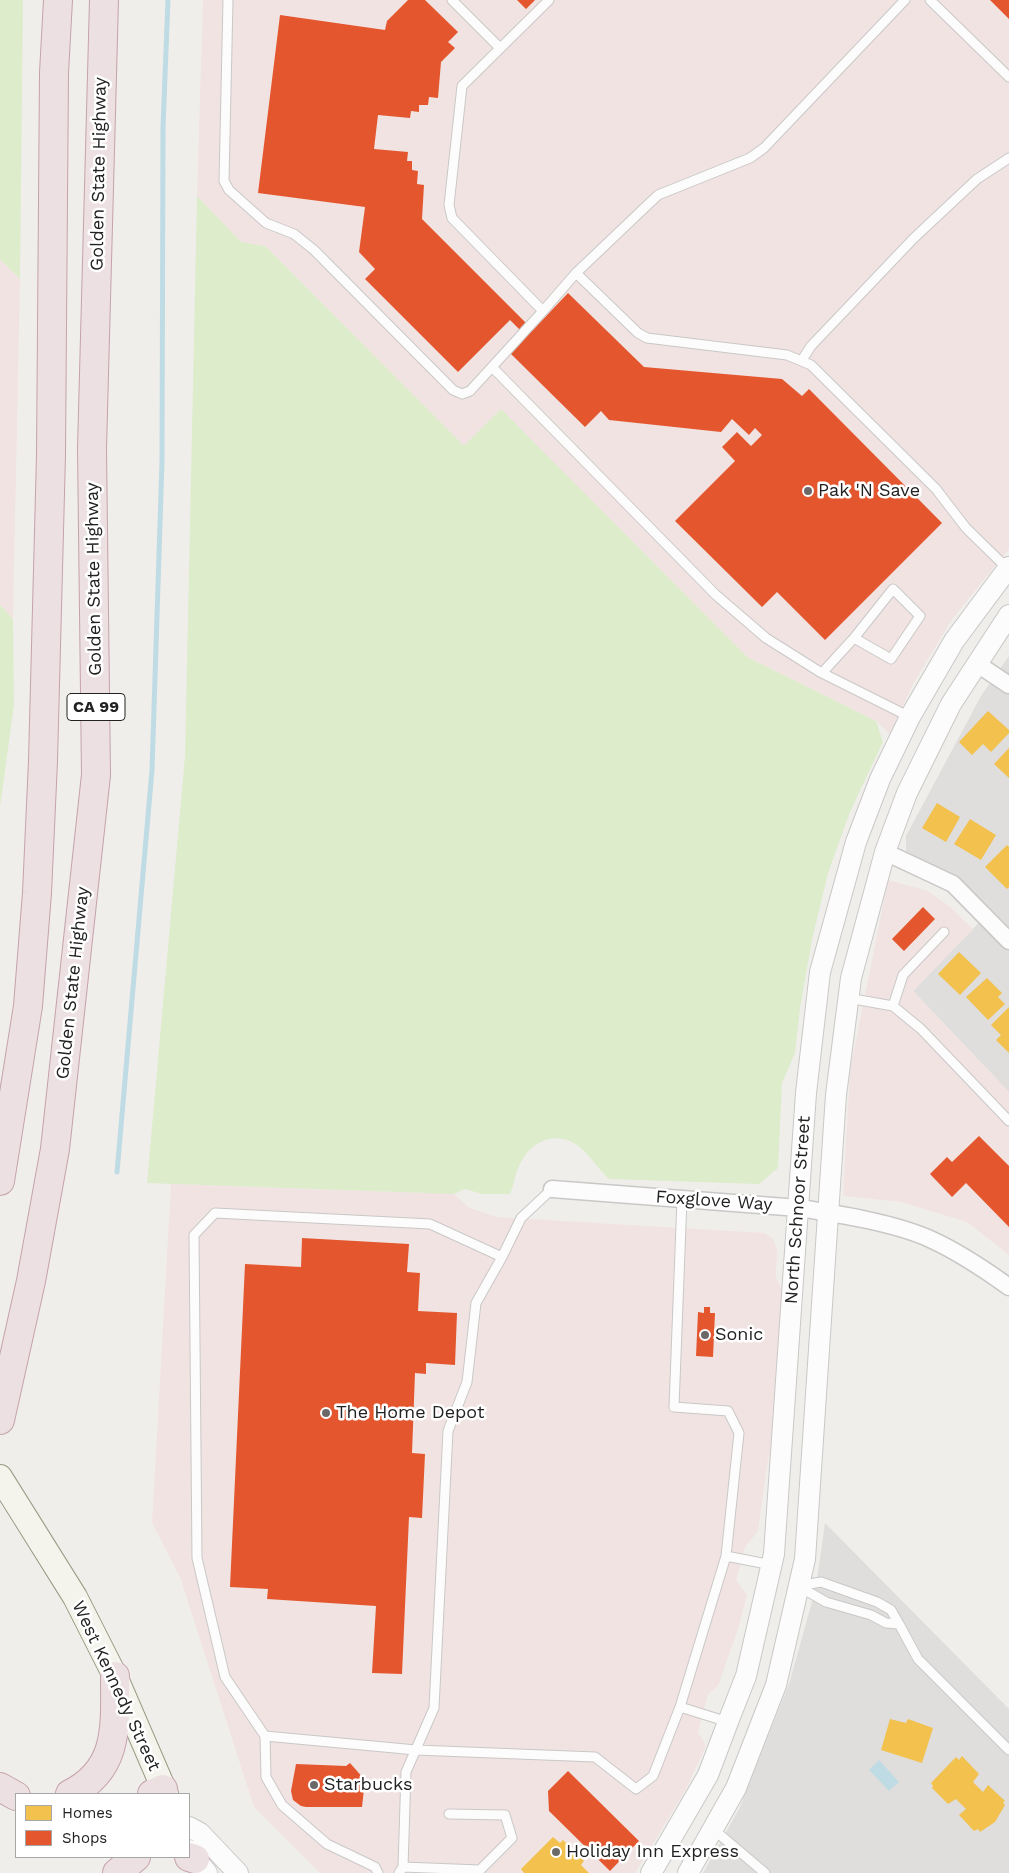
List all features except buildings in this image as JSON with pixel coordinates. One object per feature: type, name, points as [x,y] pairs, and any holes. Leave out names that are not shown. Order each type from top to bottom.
[{"type":"highway","name":"CA 99","points":[[0,1181],[28,1006],[37,893],[43,761],[51,455],[54,73],[58,0]]},
{"type":"highway","name":"Golden State Highway","points":[[1,1419],[31,1281],[55,1149],[96,775],[92,449],[104,0]]},
{"type":"highway","points":[[0,1071],[37,893]]},
{"type":"highway","points":[[71,1793],[95,1776],[113,1744],[115,1676]]},
{"type":"highway","points":[[0,1787],[15,1795]]},
{"type":"highway","points":[[115,1873],[123,1858]]},
{"type":"highway","points":[[115,1873],[135,1858]]},
{"type":"main road","name":"West Kennedy Street","points":[[0,1477],[75,1597],[115,1676],[160,1792]]},
{"type":"street","name":"North Schnoor Street","points":[[656,1870],[708,1775],[746,1676],[772,1565],[806,1093],[820,972],[856,842],[880,779],[910,717],[954,641],[1008,569]]},
{"type":"street","name":"North Schnoor Street","points":[[688,1873],[736,1788],[776,1685],[805,1559],[830,1213],[836,1095],[850,978],[885,852],[907,793],[929,746],[976,664],[1009,615]]},
{"type":"street","points":[[976,664],[1009,685]]},
{"type":"street","points":[[885,852],[953,884],[1009,941]]},
{"type":"street","name":"Foxglove Way","points":[[552,1189],[799,1208],[830,1213],[929,1238],[966,1257],[1009,1287]]},
{"type":"street","points":[[780,1474],[797,1499],[790,1564],[798,1586]]},
{"type":"street","points":[[190,1828],[200,1833],[238,1873]]},
{"type":"lane","points":[[228,0],[224,181],[229,190],[266,223],[294,234],[314,250],[453,390],[462,394],[470,391],[576,273],[658,196],[750,158],[764,148],[905,0]]},
{"type":"lane","points":[[452,0],[499,47]]},
{"type":"lane","points":[[543,311],[452,218],[448,205],[462,86],[499,47],[549,0]]},
{"type":"lane","points":[[930,0],[1009,77]]},
{"type":"lane","points":[[802,360],[811,346],[914,238],[977,179],[1009,158]]},
{"type":"lane","points":[[576,273],[638,333],[647,338],[788,355],[811,365],[936,489],[966,528],[1008,569]]},
{"type":"lane","points":[[492,367],[716,595],[766,638],[822,673],[910,717]]},
{"type":"lane","points":[[822,673],[854,638],[893,589],[920,616],[890,659],[854,638]]},
{"type":"lane","points":[[893,1006],[902,975],[944,932]]},
{"type":"lane","points":[[848,998],[893,1006],[921,1029],[1009,1121]]},
{"type":"lane","points":[[449,1814],[505,1815],[512,1838],[480,1870],[401,1870],[406,1772],[434,1708],[448,1431],[467,1382],[476,1303],[521,1218],[552,1189]]},
{"type":"lane","points":[[265,1736],[416,1750],[595,1756],[636,1788],[653,1776],[680,1707],[726,1556],[739,1432],[728,1411],[674,1407],[682,1199]]},
{"type":"lane","points":[[378,1873],[375,1868],[327,1844],[282,1805],[266,1777],[265,1736],[225,1677],[197,1558],[194,1235],[215,1213],[430,1224],[502,1257]]},
{"type":"lane","points":[[726,1556],[772,1565]]},
{"type":"lane","points":[[798,1586],[822,1582],[877,1602],[892,1610],[918,1659],[1009,1750]]},
{"type":"lane","points":[[798,1586],[826,1602],[871,1615],[886,1623],[899,1624]]},
{"type":"lane","points":[[680,1707],[728,1722]]},
{"type":"lane","points":[[713,1829],[765,1873]]},
{"type":"shaded area","points":[[203,0],[1009,0],[1009,549],[953,618],[913,684],[890,734],[876,721],[747,657],[501,410],[465,447],[265,246],[241,242],[197,196]]},
{"type":"shaded area","points":[[0,259],[20,279],[13,619],[0,605]]},
{"type":"shaded area","points":[[1009,656],[1009,1092],[913,991],[991,910],[906,855],[906,836],[981,696]]},
{"type":"shaded area","points":[[888,880],[928,891],[950,907],[973,929],[913,991],[1009,1092],[1009,1255],[967,1222],[901,1202],[843,1196],[850,1070]]},
{"type":"shaded area","points":[[171,1184],[454,1194],[468,1207],[496,1217],[764,1233],[773,1239],[777,1249],[776,1277],[784,1296],[777,1432],[768,1459],[758,1531],[745,1547],[736,1580],[747,1595],[738,1629],[718,1686],[708,1694],[698,1732],[706,1746],[685,1791],[635,1873],[320,1873],[254,1807],[180,1577],[152,1523]]},
{"type":"shaded area","points":[[825,1523],[1009,1709],[1009,1873],[703,1873],[739,1809],[790,1681],[816,1587]]},
{"type":"green space","points":[[0,0],[23,0],[20,279],[0,259]]},
{"type":"green space","points":[[197,196],[241,242],[265,246],[464,446],[501,409],[747,657],[876,721],[883,742],[850,812],[828,873],[812,940],[800,1008],[795,1053],[782,1083],[778,1168],[759,1184],[609,1179],[583,1150],[565,1140],[556,1138],[540,1143],[525,1155],[518,1168],[510,1194],[482,1194],[465,1189],[454,1194],[147,1183],[185,756]]},
{"type":"green space","points":[[0,605],[13,619],[14,705],[0,807]]},
{"type":"water","points":[[879,1760],[899,1782],[889,1791],[869,1770]]},
{"type":"waterway","points":[[117,1172],[152,770],[162,462],[163,127],[168,0]]},
{"type":"place","name":"Pak 'N Save","points":[[808,491]]},
{"type":"place","name":"Sonic","points":[[705,1335]]},
{"type":"place","name":"The Home Depot","points":[[326,1413]]},
{"type":"place","name":"Starbucks","points":[[314,1785]]},
{"type":"place","name":"Holiday Inn Express","points":[[556,1852]]}]
